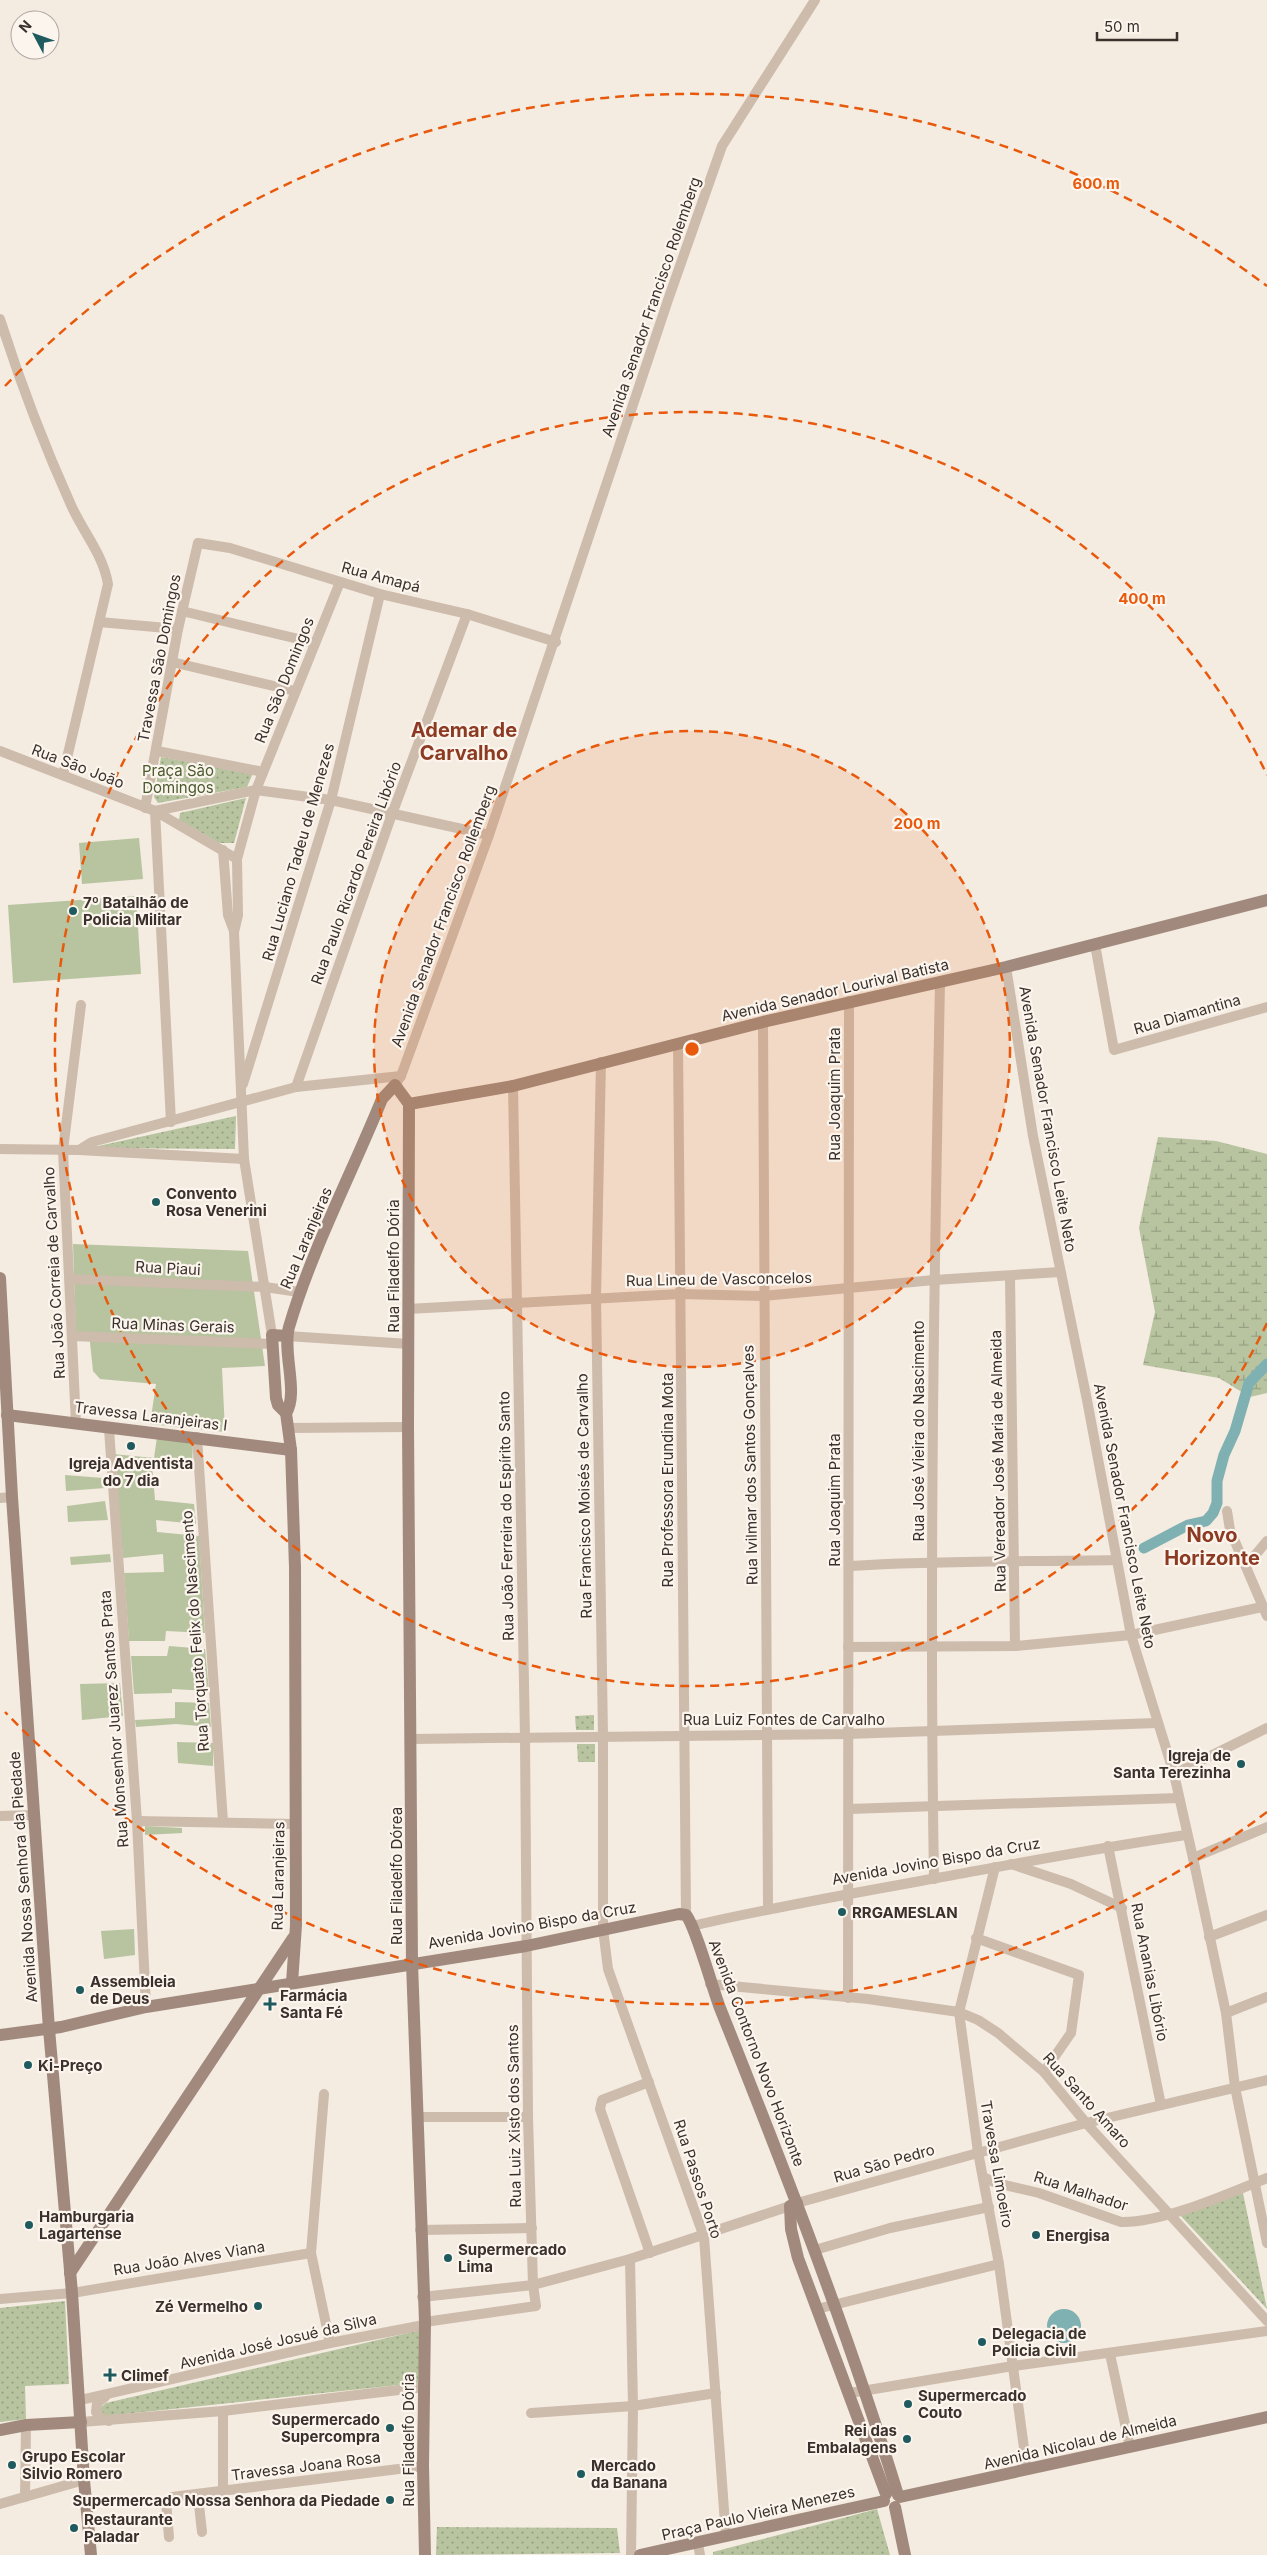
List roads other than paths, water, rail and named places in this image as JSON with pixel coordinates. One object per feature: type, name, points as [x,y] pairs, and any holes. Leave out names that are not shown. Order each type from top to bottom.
[{"type":"street","name":"Avenida Senador Francisco Rolemberg","points":[[556,642],[668,300],[722,146],[814,0]]},
{"type":"street","points":[[0,320],[38,426],[68,498],[106,570],[108,584],[62,774]]},
{"type":"street","name":"Rua Amapá","points":[[198,544],[230,548],[380,594],[467,614],[556,642]]},
{"type":"street","name":"Travessa São Domingos","points":[[171,1122],[150,810],[157,751],[172,662],[198,544]]},
{"type":"street","name":"Rua São Domingos","points":[[256,790],[340,582]]},
{"type":"street","name":"Rua Luciano Tadeu de Menezes","points":[[242,1088],[331,800],[380,594]]},
{"type":"street","points":[[182,612],[315,643]]},
{"type":"street","name":"Rua Paulo Ricardo Pereira Libório","points":[[296,1087],[392,814],[467,614]]},
{"type":"street","points":[[99,622],[178,629]]},
{"type":"street","name":"Avenida Senador Francisco Rollemberg","points":[[398,1081],[489,835],[556,642]]},
{"type":"street","points":[[172,662],[295,691]]},
{"type":"street","name":"Rua São João","points":[[0,751],[150,810]]},
{"type":"street","points":[[157,751],[263,772]]},
{"type":"street","points":[[256,790],[238,858],[238,915],[234,932],[244,1158],[272,1340],[287,1336],[409,1344]]},
{"type":"street","points":[[150,810],[256,790],[331,800],[489,835]]},
{"type":"street","points":[[150,810],[238,858]]},
{"type":"street","points":[[222,850],[228,915],[234,932]]},
{"type":"street","name":"Avenida Senador Lourival Batista","points":[[409,1104],[513,1086],[601,1062],[849,1001],[940,983],[1006,967],[1267,900]]},
{"type":"street","name":"Rua Diamantina","points":[[1096,950],[1114,1050],[1267,1007]]},
{"type":"street","name":"Avenida Senador Francisco Leite Neto","points":[[1006,967],[1033,1136],[1088,1400],[1131,1635],[1174,1774],[1186,1835],[1193,1858],[1226,2013],[1235,2087],[1267,2243]]},
{"type":"street","name":"Rua José Vieira do Nascimento","points":[[934,1878],[931,1732],[932,1561],[934,1280],[940,983]]},
{"type":"street","name":"Rua Joaquim Prata","points":[[848,1998],[849,1809],[847,1734],[850,1566],[848,1289],[849,1001]]},
{"type":"street","name":"Rua João Correia de Carvalho","points":[[76,1424],[63,1150],[81,1006]]},
{"type":"street","name":"Rua Ivilmar dos Santos Gonçalves","points":[[763,1022],[763,1296],[768,1908]]},
{"type":"street","name":"Rua Professora Erundina Mota","points":[[678,1044],[684,1734],[689,1921]]},
{"type":"street","name":"Rua Francisco Moisés de Carvalho","points":[[601,1062],[596,1297],[603,1736],[603,1930]]},
{"type":"street","points":[[79,1150],[92,1142],[171,1122],[242,1100],[296,1087],[398,1081],[409,1104]]},
{"type":"street","name":"Rua Laranjeiras","points":[[70,2273],[262,1989],[295,1936],[295,1566],[291,1450],[286,1413],[291,1402],[287,1336],[299,1292],[382,1099],[398,1081]]},
{"type":"street","name":"Rua João Ferreira do Espírito Santo","points":[[513,1086],[525,1738],[526,1946]]},
{"type":"street","name":"Rua Filadelfo Dória","points":[[408,1427],[409,1104]]},
{"type":"street","points":[[0,1149],[79,1150],[244,1158]]},
{"type":"street","name":"Rua Lineu de Vasconcelos","points":[[408,1309],[596,1297],[680,1294],[763,1296],[934,1280],[1060,1272]]},
{"type":"street","name":"Rua Vereador José Maria de Almeida","points":[[1010,1276],[1015,1646]]},
{"type":"street","name":"Avenida Nossa Senhora da Piedade","points":[[0,1278],[6,1498],[35,1815],[49,2029],[72,2293],[84,2480],[91,2555]]},
{"type":"street","name":"Rua Piaui","points":[[70,1279],[265,1288],[299,1292]]},
{"type":"street","name":"Rua Minas Gerais","points":[[72,1336],[272,1340]]},
{"type":"street","name":"Rua Laranjeiras","points":[[272,1340],[276,1398],[278,1405],[286,1413]]},
{"type":"street","name":"Travessa Laranjeiras I","points":[[3,1415],[109,1429],[197,1437],[291,1450]]},
{"type":"street","points":[[288,1428],[408,1427]]},
{"type":"street","name":"Rua Filadelfo Dórea","points":[[408,1427],[412,1739],[412,1963],[422,2297],[425,2324]]},
{"type":"street","name":"Rua Monsenhor Juarez Santos Prata","points":[[109,1429],[137,1821],[146,2007]]},
{"type":"street","name":"Rua Torquato Felix do Nascimento","points":[[197,1437],[223,1822]]},
{"type":"street","points":[[848,1647],[1015,1646],[1131,1635],[1265,1611],[1230,1530],[1227,1511]]},
{"type":"street","points":[[1247,1566],[1267,1541]]},
{"type":"street","points":[[850,1566],[932,1561],[1117,1560]]},
{"type":"street","name":"Rua Luiz Fontes de Carvalho","points":[[412,1739],[767,1733],[847,1734],[1157,1723]]},
{"type":"street","points":[[1174,1774],[1267,1728]]},
{"type":"street","points":[[849,1809],[1179,1798]]},
{"type":"street","points":[[0,1816],[35,1815]]},
{"type":"street","points":[[137,1821],[296,1824]]},
{"type":"street","points":[[1193,1858],[1267,1827]]},
{"type":"street","name":"Avenida Jovino Bispo da Cruz","points":[[0,2036],[49,2029],[146,2007],[526,1946],[679,1914],[689,1921],[1108,1846],[1186,1835]]},
{"type":"street","name":"Rua Ananias Libório","points":[[1108,1846],[1161,2105]]},
{"type":"street","points":[[1010,1864],[1071,1884],[1122,1908]]},
{"type":"street","name":"Travessa Limoeiro","points":[[995,1867],[958,2012],[978,2152],[999,2264],[1027,2470]]},
{"type":"street","points":[[1209,1937],[1267,1915]]},
{"type":"street","name":"Avenida Contorno Novo Horizonte","points":[[689,1921],[710,1984],[794,2205],[815,2250]]},
{"type":"street","name":"Rua Passos Porto","points":[[603,1930],[608,1969],[704,2237],[726,2537]]},
{"type":"street","points":[[292,1983],[295,1936]]},
{"type":"street","points":[[976,1938],[1079,1975],[1071,2033],[1044,2072]]},
{"type":"street","name":"Rua Luiz Xisto dos Santos","points":[[425,2324],[536,2306],[533,2285],[528,2117],[526,1946]]},
{"type":"street","name":"Rua Santo Amaro","points":[[710,1984],[848,1998],[958,2012],[978,2020],[998,2033],[1044,2072],[1086,2123],[1267,2321]]},
{"type":"street","points":[[1226,2013],[1267,1997]]},
{"type":"street","name":"Rua São Pedro","points":[[422,2297],[533,2285],[630,2260],[704,2237],[794,2205],[978,2152],[1086,2123],[1267,2080]]},
{"type":"street","points":[[649,2082],[602,2100],[600,2109],[650,2253]]},
{"type":"street","points":[[324,2094],[311,2253],[330,2343]]},
{"type":"street","points":[[418,2117],[528,2117]]},
{"type":"street","name":"Rua Malhador","points":[[983,2178],[1039,2193],[1121,2222],[1133,2222],[1170,2214],[1267,2178]]},
{"type":"street","points":[[794,2205],[791,2229],[798,2258],[892,2499]]},
{"type":"street","points":[[905,2555],[866,2389],[815,2250],[890,2228],[989,2207]]},
{"type":"street","points":[[420,2230],[532,2228]]},
{"type":"street","name":"Rua João Alves Viana","points":[[0,2299],[72,2293],[311,2253]]},
{"type":"street","points":[[630,2260],[633,2406],[632,2555]]},
{"type":"street","points":[[817,2309],[833,2303],[999,2264]]},
{"type":"street","name":"Rua Filadelfo Dória","points":[[425,2324],[423,2466],[425,2555]]},
{"type":"street","name":"Avenida José Josué da Silva","points":[[80,2400],[330,2343],[425,2324]]},
{"type":"street","points":[[850,2393],[1013,2366],[1267,2331]]},
{"type":"street","points":[[1110,2354],[1130,2447]]},
{"type":"street","points":[[0,2430],[26,2425],[112,2421],[223,2411],[424,2387]]},
{"type":"street","points":[[531,2413],[633,2406],[716,2393]]},
{"type":"street","points":[[108,2395],[97,2403],[96,2412],[102,2419],[112,2421]]},
{"type":"street","points":[[223,2411],[223,2492]]},
{"type":"street","name":"Avenida Nicolau de Almeida","points":[[892,2499],[1267,2417]]},
{"type":"street","points":[[25,2497],[26,2425]]},
{"type":"street","name":"Travessa Joana Rosa","points":[[169,2537],[167,2500],[172,2497],[198,2496],[423,2466]]},
{"type":"street","points":[[0,2504],[84,2480]]},
{"type":"street","points":[[198,2496],[202,2532]]},
{"type":"street","name":"Praça Paulo Vieira Menezes","points":[[640,2555],[699,2550],[726,2537],[892,2499]]},
{"type":"water","points":[[1064,2309],[1076,2314],[1081,2326],[1076,2338],[1064,2343],[1052,2338],[1047,2326],[1052,2314]]},
{"type":"waterway","points":[[1144,1548],[1188,1525],[1206,1521],[1213,1513],[1217,1503],[1217,1481],[1224,1455],[1235,1431],[1249,1383],[1267,1364]]},
{"type":"place","name":"7º Batalhão de Policia Militar","points":[[73,911]]},
{"type":"place","name":"Convento Rosa Venerini","points":[[156,1202]]},
{"type":"place","name":"Igreja Adventista do 7 dia","points":[[131,1446]]},
{"type":"place","name":"Igreja de Santa Terezinha","points":[[1241,1764]]},
{"type":"place","name":"RRGAMESLAN","points":[[842,1912]]},
{"type":"place","name":"Assembleia de Deus","points":[[80,1990]]},
{"type":"place","name":"Farmácia Santa Fé","points":[[270,2004]]},
{"type":"place","name":"Ki-Preço","points":[[28,2065]]},
{"type":"place","name":"Hamburgaria Lagartense","points":[[29,2225]]},
{"type":"place","name":"Energisa","points":[[1036,2235]]},
{"type":"place","name":"Supermercado Lima","points":[[448,2258]]},
{"type":"place","name":"Zé Vermelho","points":[[258,2306]]},
{"type":"place","name":"Delegacia de Policia Civil","points":[[982,2342]]},
{"type":"place","name":"Climef","points":[[110,2375]]},
{"type":"place","name":"Supermercado Couto","points":[[908,2404]]},
{"type":"place","name":"Supermercado Supercompra","points":[[390,2428]]},
{"type":"place","name":"Rei das Embalagens","points":[[907,2439]]},
{"type":"place","name":"Grupo Escolar Silvio Romero","points":[[12,2465]]},
{"type":"place","name":"Mercado da Banana","points":[[581,2474]]},
{"type":"place","name":"Supermercado Nossa Senhora da Piedade","points":[[390,2500]]},
{"type":"place","name":"Restaurante Paladar","points":[[74,2528]]},
{"type":"district","name":"Ademar de Carvalho","points":[[464,742]]},
{"type":"district","name":"Novo Horizonte","points":[[1212,1546]]},
{"type":"park label","name":"Praça São Domingos","points":[[178,778]]}]
